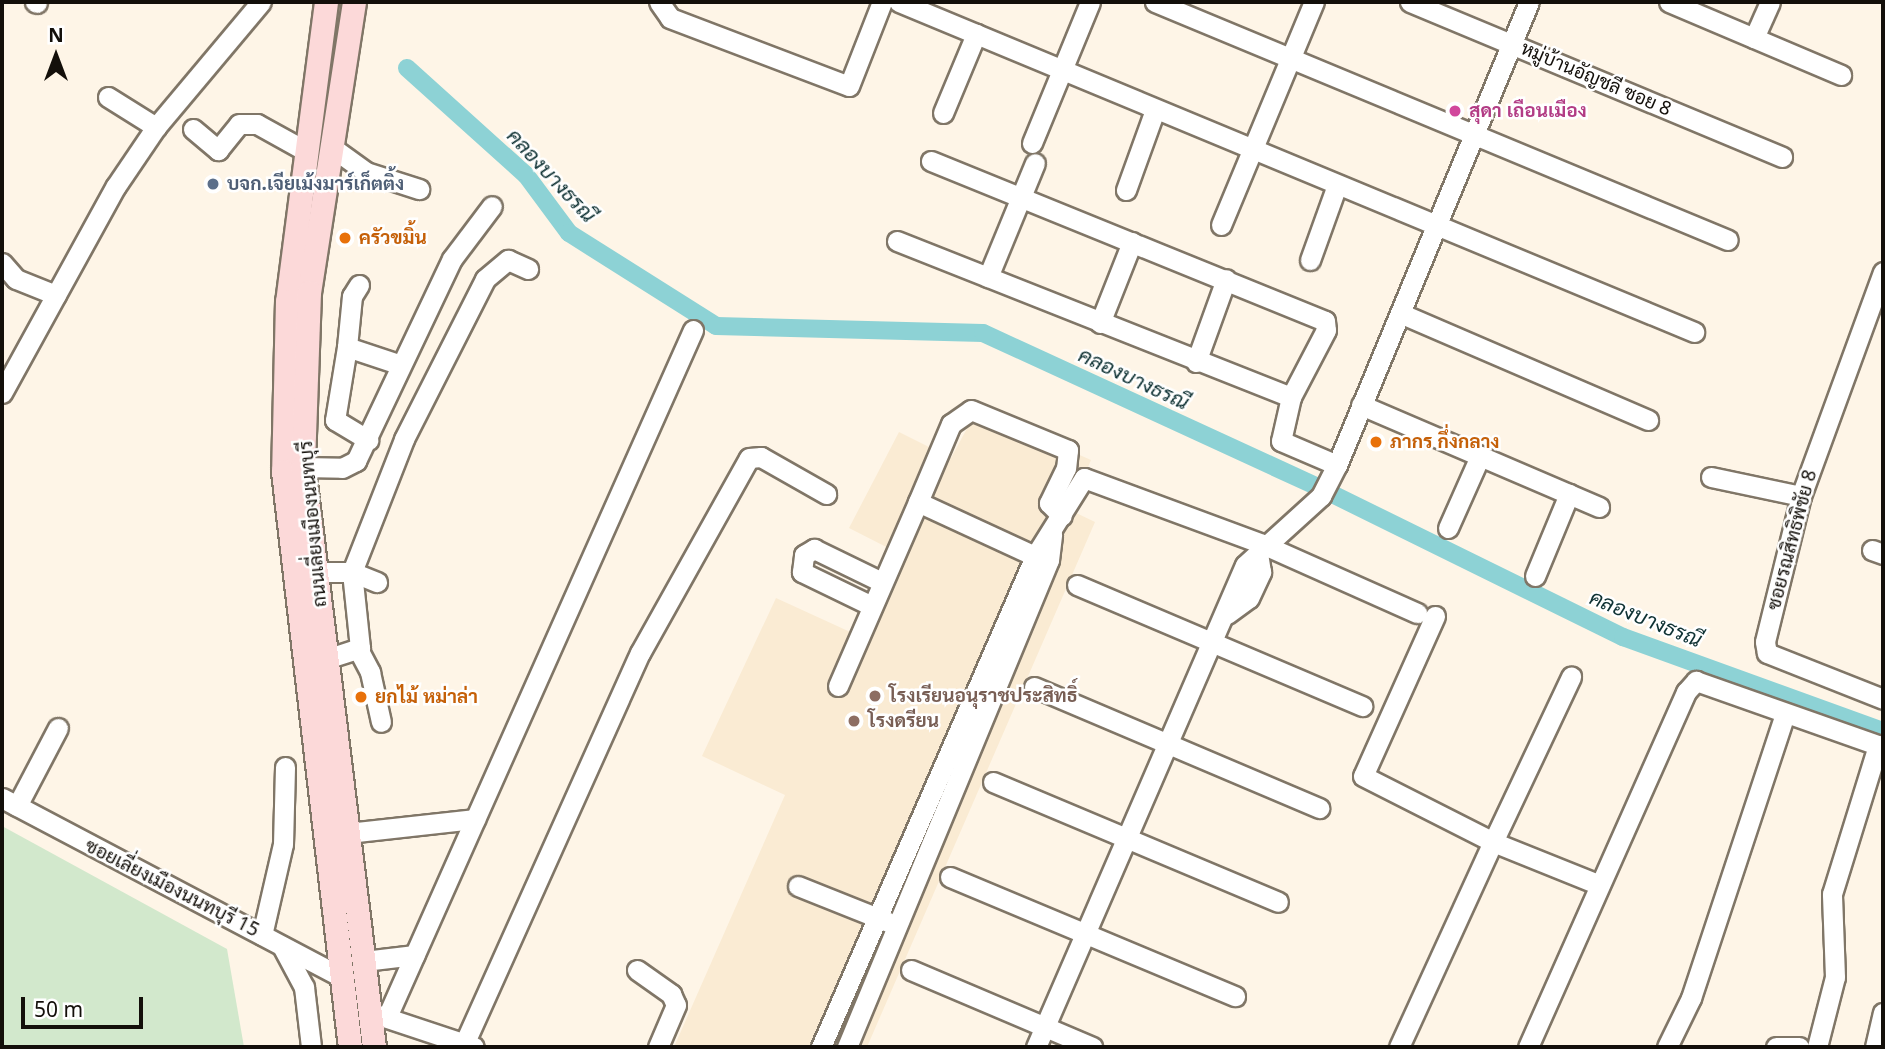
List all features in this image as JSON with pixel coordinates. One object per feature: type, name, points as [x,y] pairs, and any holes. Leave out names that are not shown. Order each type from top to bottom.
[{"type":"main road","name":"ถนนเลี่ยงเมืองนนทบุรี","points":[[326,2],[287,300],[283,471],[350,1047]]},
{"type":"main road","name":"ถนนเลี่ยงเมืองนนทบุรี","points":[[354,2],[309,292],[303,467],[364,961],[379,1015],[374,1047]]},
{"type":"street","points":[[2,393],[116,186],[156,127],[261,2]]},
{"type":"street","points":[[659,2],[670,18],[849,86],[882,2]]},
{"type":"street","points":[[900,2],[1337,185],[1435,222],[1694,332]]},
{"type":"street","points":[[1032,144],[1090,2]]},
{"type":"street","points":[[1155,2],[1474,131],[1728,240]]},
{"type":"street","points":[[1221,225],[1314,2]]},
{"type":"street","name":"หมู่บ้านอัญชลี ซอย 8","points":[[1410,2],[1782,157]]},
{"type":"street","points":[[1036,1047],[1210,642],[1227,614],[1249,598],[1261,572],[1260,549],[1329,480],[1402,314],[1435,222],[1529,2]]},
{"type":"street","points":[[1669,2],[1841,75]]},
{"type":"street","points":[[1754,38],[1770,2]]},
{"type":"street","points":[[943,113],[976,34]]},
{"type":"street","points":[[108,97],[156,127]]},
{"type":"street","points":[[1126,190],[1155,110]]},
{"type":"street","points":[[193,129],[218,150],[239,124],[257,124],[306,151]]},
{"type":"street","points":[[330,146],[366,173],[419,189]]},
{"type":"street","points":[[931,160],[1325,321],[1326,330],[1291,397],[1280,436],[1283,446],[1329,480]]},
{"type":"street","points":[[988,277],[1035,163]]},
{"type":"street","points":[[1310,260],[1337,185]]},
{"type":"street","points":[[303,467],[350,465],[368,440],[398,364],[452,259],[492,206]]},
{"type":"street","points":[[897,241],[1196,362],[1291,397]]},
{"type":"street","points":[[1100,323],[1132,242]]},
{"type":"street","points":[[381,722],[370,672],[359,651],[352,572],[404,439],[485,279],[508,260],[528,269]]},
{"type":"street","points":[[2,263],[16,279],[56,295]]},
{"type":"street","name":"ซอยรณสิทธิพิชัย 8","points":[[1883,272],[1801,496],[1767,653],[1883,699]]},
{"type":"street","points":[[1196,362],[1226,279]]},
{"type":"street","points":[[359,285],[352,296],[335,420],[368,440]]},
{"type":"street","points":[[1402,314],[1648,420]]},
{"type":"street","points":[[693,330],[415,955],[379,1015],[469,1044],[640,653],[749,458],[761,457],[827,494]]},
{"type":"street","points":[[347,347],[398,364]]},
{"type":"street","points":[[1361,405],[1599,507]]},
{"type":"street","points":[[838,686],[951,424],[971,410],[1068,450],[1066,468],[1049,503],[1057,525],[1049,560],[847,1047]]},
{"type":"street","points":[[1448,528],[1480,456]]},
{"type":"street","points":[[821,1047],[965,710],[1035,556],[1057,525],[1074,488],[1090,476],[1260,549],[1426,614],[1363,776],[1493,842],[1600,886]]},
{"type":"street","points":[[1711,477],[1801,496]]},
{"type":"street","points":[[1535,576],[1569,494]]},
{"type":"street","points":[[918,502],[1035,556]]},
{"type":"street","points":[[872,606],[802,572],[804,555],[814,549],[882,582]]},
{"type":"street","points":[[315,572],[352,572],[377,582]]},
{"type":"street","points":[[1077,585],[1362,706]]},
{"type":"street","points":[[326,659],[359,651]]},
{"type":"street","points":[[1399,1047],[1571,677]]},
{"type":"street","points":[[1528,1047],[1686,692],[1696,681],[1880,746],[1832,894],[1835,977],[1817,1047]]},
{"type":"street","points":[[1034,687],[1319,808]]},
{"type":"street","points":[[965,710],[984,720]]},
{"type":"street","points":[[1667,1047],[1691,998],[1786,713]]},
{"type":"street","points":[[9,802],[58,728]]},
{"type":"street","points":[[285,767],[283,844],[271,939],[304,987],[312,1047]]},
{"type":"street","points":[[993,782],[1278,902]]},
{"type":"street","name":"ซอยเลี่ยงเมืองนนทบุรี 15","points":[[9,802],[342,977]]},
{"type":"street","points":[[348,833],[475,819]]},
{"type":"street","points":[[950,877],[1235,996]]},
{"type":"street","points":[[797,886],[899,926]]},
{"type":"street","points":[[364,961],[415,955]]},
{"type":"street","points":[[637,970],[671,994],[676,1005],[658,1047]]},
{"type":"street","points":[[911,970],[1092,1047]]},
{"type":"street","points":[[1875,1047],[1883,1013]]},
{"type":"street","points":[[1776,1047],[1798,1047]]},
{"type":"shaded area","name":"โรงเรียนอนุราชประสิทธิ์","points":[[977,410],[1091,460],[1070,510],[1095,522],[867,1047],[674,1047],[785,795],[702,756],[776,598],[859,636],[902,555],[849,528],[899,432],[951,458]]},
{"type":"green space","points":[[2,826],[227,949],[244,1047],[2,1047]]},
{"type":"waterway","name":"คลองบางธรณี","points":[[407,68],[526,175],[569,233],[716,326],[983,333],[1318,487],[1623,637],[1883,731]]},
{"type":"place","name":"สุดา เถือนเมือง","points":[[1455,111]]},
{"type":"place","name":"บจก.เจียเม้งมาร์เก็ตติ้ง","points":[[213,184]]},
{"type":"place","name":"ครัวขมิ้น","points":[[345,238]]},
{"type":"place","name":"ภากร กึ่งกลาง","points":[[1376,442]]},
{"type":"place","name":"โรงเรียนอนุราชประสิทธิ์","points":[[875,696]]},
{"type":"place","name":"ยกไม้ หม่าล่า","points":[[361,697]]},
{"type":"place","name":"โรงดรียน","points":[[854,721]]}]
